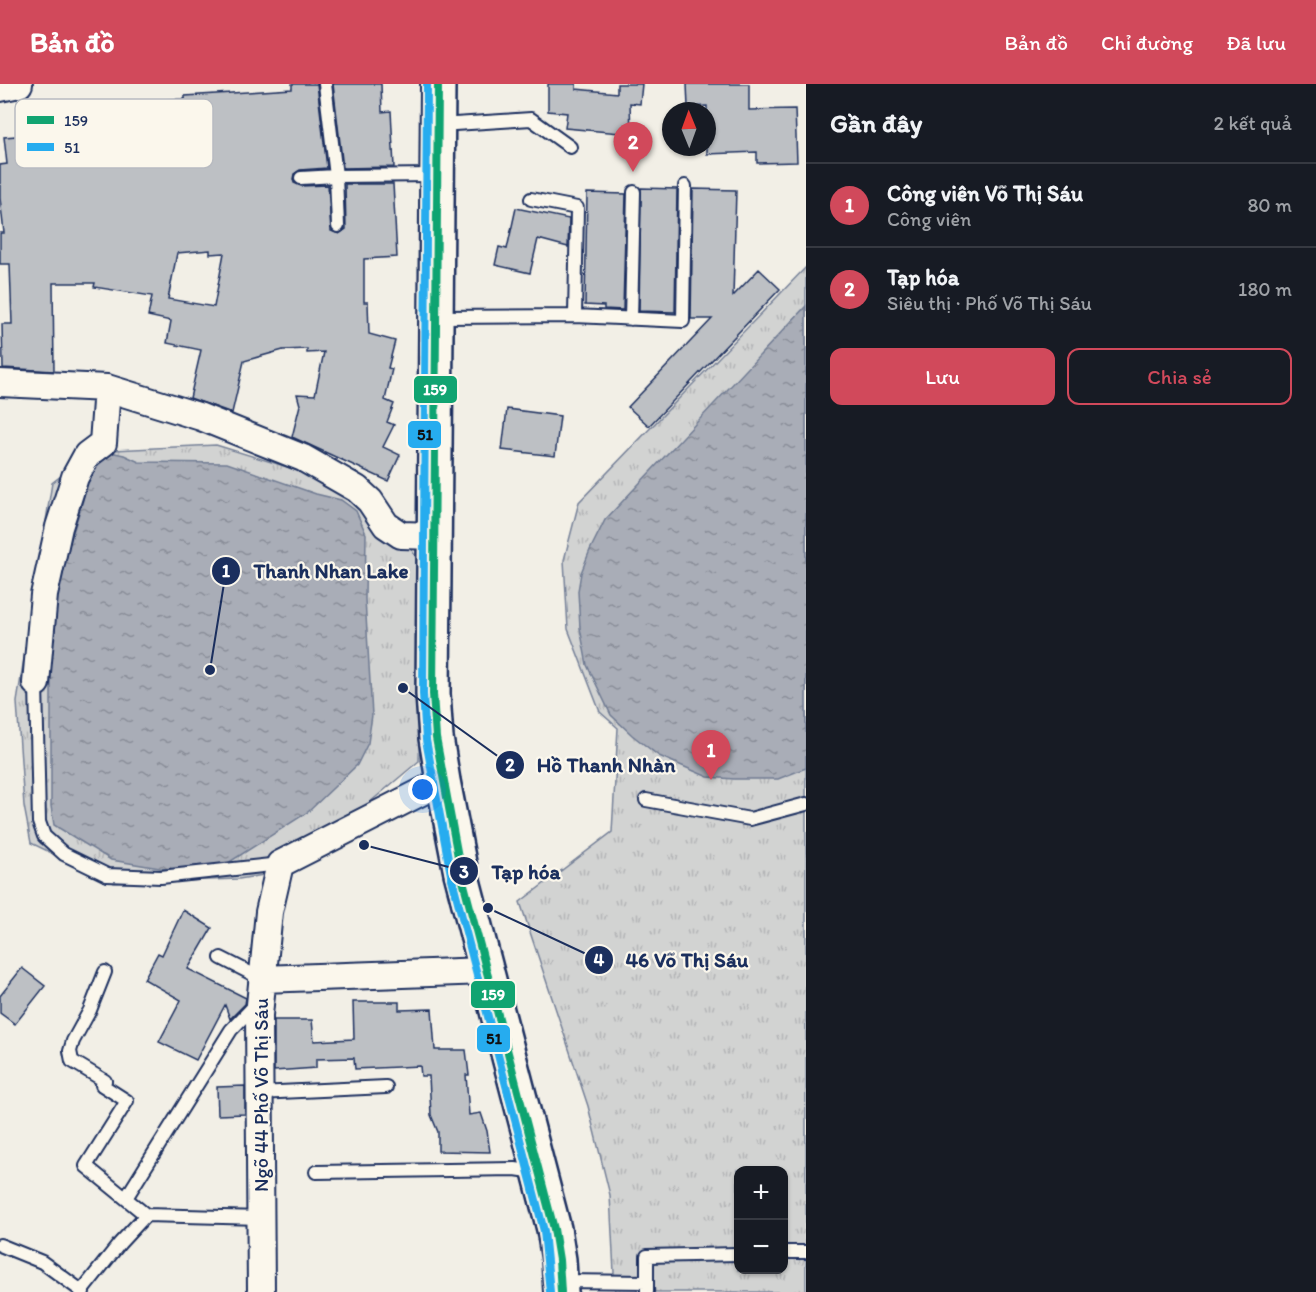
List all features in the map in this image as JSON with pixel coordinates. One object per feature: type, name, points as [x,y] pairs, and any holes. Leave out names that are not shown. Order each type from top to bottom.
[{"type":"street","points":[[0,88],[19,84]]},
{"type":"street","points":[[438,84],[433,694],[436,738],[461,873],[554,1229],[561,1287]]},
{"type":"street","points":[[0,383],[107,388],[201,417],[303,458],[357,489],[370,501],[386,525],[401,535],[435,536]]},
{"type":"street","points":[[36,683],[44,595],[59,527],[75,477],[87,455],[103,443],[107,388]]},
{"type":"street","points":[[261,989],[269,912],[280,864],[443,781]]},
{"type":"street","name":"Ngõ 44 Phố Võ Thị Sáu","points":[[261,1292],[258,1093],[261,989],[486,971]]},
{"type":"lane","points":[[325,84],[336,176],[338,226]]},
{"type":"lane","points":[[438,125],[531,119],[570,147]]},
{"type":"lane","points":[[301,178],[438,176]]},
{"type":"lane","points":[[436,316],[575,316],[683,321],[685,186]]},
{"type":"lane","points":[[631,319],[634,192]]},
{"type":"lane","points":[[531,199],[577,208],[575,316]]},
{"type":"lane","points":[[36,683],[39,822],[44,836],[64,854],[107,874],[150,877],[280,864]]},
{"type":"lane","points":[[646,800],[750,819],[806,804]]},
{"type":"lane","points":[[126,1198],[231,1030],[261,989],[221,958]]},
{"type":"lane","points":[[105,972],[90,1010],[73,1041],[71,1057],[72,1061],[105,1081],[102,1085],[127,1101],[87,1166],[146,1215],[261,1218]]},
{"type":"lane","points":[[258,1093],[386,1087]]},
{"type":"lane","points":[[316,1172],[515,1169],[540,1173]]},
{"type":"lane","points":[[0,1245],[42,1262],[82,1292],[120,1243],[146,1215]]},
{"type":"lane","points":[[788,1252],[806,1252]]},
{"type":"lane","points":[[561,1287],[647,1287],[647,1256],[734,1254]]},
{"type":"green space","points":[[806,267],[806,1292],[615,1292],[610,1195],[588,1106],[520,902],[612,832],[618,728],[600,712],[568,629],[564,560],[579,502]]},
{"type":"green space","points":[[216,445],[339,483],[395,518],[423,571],[419,761],[294,870],[239,879],[114,883],[31,843],[24,806],[17,702],[52,483],[93,451]]},
{"type":"water","points":[[806,306],[806,768],[778,779],[708,777],[659,756],[611,715],[587,665],[580,628],[578,591],[581,573],[605,520]]},
{"type":"water","points":[[110,452],[139,462],[227,463],[316,494],[341,500],[356,511],[366,534],[365,599],[372,715],[368,743],[357,765],[308,812],[228,863],[178,871],[111,860],[54,825],[51,806],[51,628],[64,562],[89,473],[97,458]]},
{"type":"building","points":[[292,84],[317,84],[327,168],[300,170],[294,174],[293,179],[294,183],[301,186],[328,185],[331,231],[339,234],[346,229],[345,184],[393,184],[397,257],[364,259],[364,302],[368,302],[369,334],[395,341],[388,368],[392,369],[385,400],[394,404],[387,422],[394,425],[383,447],[400,455],[388,481],[292,437],[300,405],[297,394],[315,395],[324,352],[307,353],[307,349],[283,350],[244,361],[232,413],[190,398],[201,350],[167,343],[171,321],[148,316],[152,296],[94,287],[95,283],[53,283],[54,371],[3,368],[2,324],[12,324],[10,264],[0,264],[0,233],[4,233],[0,198],[0,165],[7,164],[4,137],[15,136],[15,168],[213,168],[213,99],[185,99],[185,96],[292,89]],"holes":[[[210,250],[210,254],[224,253],[214,307],[168,299],[177,253]]]},
{"type":"building","points":[[333,84],[381,84],[382,112],[391,111],[394,167],[343,168]]},
{"type":"building","points":[[548,84],[576,84],[576,89],[617,93],[617,84],[642,84],[640,104],[630,103],[631,134],[565,128],[567,113],[548,111]]},
{"type":"building","points":[[687,84],[749,84],[749,110],[795,109],[797,162],[757,163],[757,152],[716,154],[716,102],[688,102]]},
{"type":"building","points":[[641,188],[677,189],[675,312],[639,311]]},
{"type":"building","points":[[693,189],[736,190],[733,296],[759,269],[780,289],[649,426],[628,407],[712,319],[691,319]]},
{"type":"building","points":[[587,193],[626,194],[623,310],[585,305]]},
{"type":"building","points":[[516,208],[569,219],[568,247],[538,239],[530,273],[495,265],[499,247],[507,249]]},
{"type":"building","points":[[507,409],[560,416],[555,456],[502,450]]},
{"type":"building","points":[[183,910],[212,928],[188,969],[246,998],[245,1004],[230,1019],[225,1005],[196,1060],[159,1042],[181,1000],[144,979],[158,953],[162,955]]},
{"type":"building","points":[[22,968],[45,986],[15,1024],[0,1013],[0,996]]},
{"type":"building","points":[[353,1002],[399,1002],[399,1010],[432,1009],[435,1050],[466,1050],[469,1075],[466,1075],[469,1115],[481,1113],[490,1152],[438,1151],[438,1132],[431,1115],[429,1076],[421,1076],[420,1066],[355,1069],[354,1058],[316,1059],[316,1068],[274,1071],[274,1020],[312,1020],[314,1041],[354,1039]]},
{"type":"building","points":[[245,1086],[245,1114],[218,1115],[217,1087]]},
{"type":"transit line","name":"51","points":[[427,84],[423,694],[426,740],[451,875],[544,1231],[550,1292]]},
{"type":"transit line","name":"159","points":[[438,84],[433,694],[436,738],[461,873],[554,1229],[561,1292]]},
{"type":"place","name":"Tạp hóa","points":[[633,172]]},
{"type":"place","name":"Thanh Nhan Lake","points":[[210,670]]},
{"type":"place","name":"Hồ Thanh Nhàn","points":[[403,688]]},
{"type":"place","name":"Công viên Võ Thị Sáu","points":[[711,780]]},
{"type":"place","name":"Tạp hóa","points":[[364,845]]},
{"type":"place","name":"46 Võ Thị Sáu","points":[[488,908]]}]
